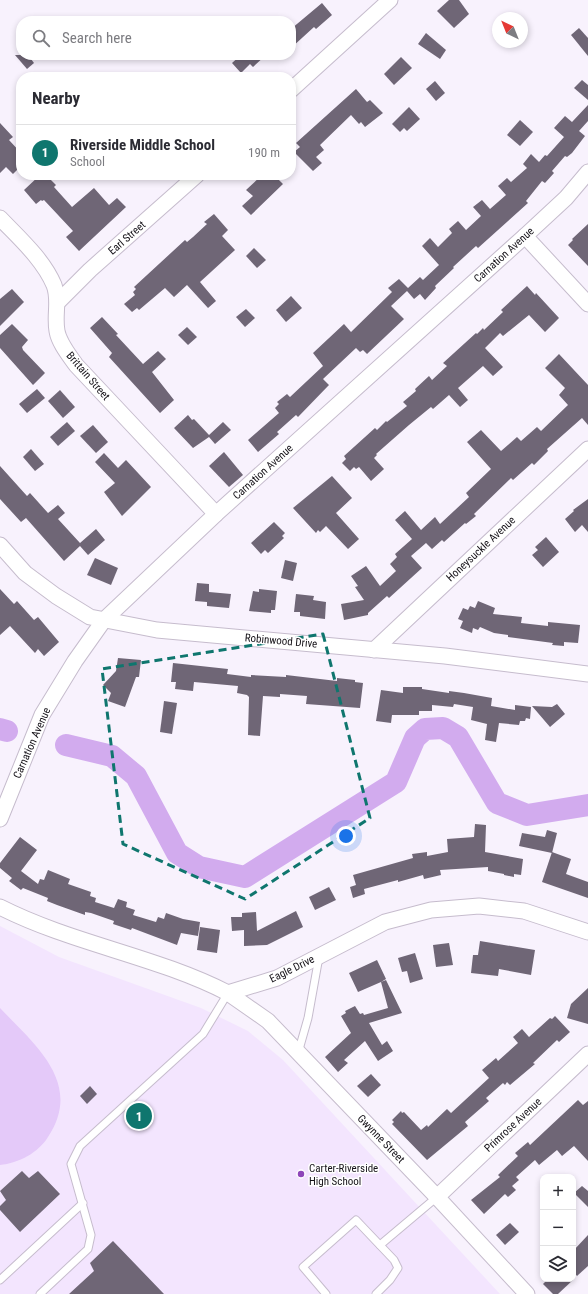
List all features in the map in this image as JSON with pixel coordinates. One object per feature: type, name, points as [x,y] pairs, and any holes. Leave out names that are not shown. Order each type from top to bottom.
[{"type":"street","points":[[296,85],[390,0]]},
{"type":"street","name":"Carnation Avenue","points":[[0,819],[42,715],[75,661],[104,620],[216,514],[525,236],[566,198],[588,172]]},
{"type":"street","name":"Earl Street","points":[[58,302],[90,270],[191,180]]},
{"type":"street","name":"Brittain Street","points":[[0,218],[44,270],[54,286],[58,302],[57,332],[69,356],[216,514]]},
{"type":"street","points":[[525,236],[588,304]]},
{"type":"street","name":"Honeysuckle Avenue","points":[[374,650],[588,449]]},
{"type":"street","name":"Robinwood Drive","points":[[0,546],[25,573],[56,596],[90,617],[157,630],[374,650],[588,674]]},
{"type":"street","name":"Eagle Drive","points":[[228,993],[277,978],[385,922],[432,910],[479,906],[524,911],[588,932]]},
{"type":"street","points":[[0,907],[16,915],[74,937],[136,957],[213,985],[228,993]]},
{"type":"street","name":"Gwynne Street","points":[[228,993],[268,1021],[437,1197],[521,1292]]},
{"type":"street","name":"Primrose Avenue","points":[[437,1197],[588,1054]]},
{"type":"lane","points":[[298,1053],[308,1018],[319,955]]},
{"type":"lane","points":[[40,1294],[88,1249],[91,1235],[71,1164],[80,1146],[203,1034],[228,993]]},
{"type":"lane","points":[[380,1245],[437,1197]]},
{"type":"lane","points":[[0,1280],[83,1203]]},
{"type":"lane","points":[[326,1294],[303,1267],[356,1220],[380,1245],[398,1268],[390,1280],[376,1294]]},
{"type":"highlighted area","points":[[323,634],[370,818],[245,899],[123,844],[102,669]]},
{"type":"shaded area","points":[[0,926],[59,957],[201,1008],[248,1031],[283,1060],[500,1294],[0,1294]]},
{"type":"shaded area","points":[[0,1008],[40,1050],[58,1082],[60,1099],[58,1117],[44,1143],[39,1148],[21,1159],[0,1165]]},
{"type":"building","points":[[449,0],[459,0],[469,14],[454,28],[437,11]]},
{"type":"building","points":[[322,3],[332,15],[316,29],[314,27],[296,43],[296,25]]},
{"type":"building","points":[[579,28],[588,38],[588,56],[571,35]]},
{"type":"building","points":[[426,33],[446,50],[440,59],[418,44]]},
{"type":"building","points":[[401,57],[412,68],[394,85],[384,74]]},
{"type":"building","points":[[19,60],[32,60],[34,63],[27,69]]},
{"type":"building","points":[[235,60],[261,60],[253,67],[250,64],[242,72],[240,72],[232,63]]},
{"type":"building","points":[[582,80],[588,85],[588,100],[574,88]]},
{"type":"building","points":[[435,81],[445,93],[436,101],[426,89]]},
{"type":"building","points":[[356,89],[367,102],[370,100],[383,113],[365,127],[361,122],[359,124],[351,115],[320,145],[324,150],[316,157],[322,163],[313,171],[296,154],[296,150],[300,147],[296,143]]},
{"type":"building","points":[[588,105],[588,121],[579,131],[585,136],[572,153],[567,157],[565,156],[552,171],[554,173],[545,183],[542,181],[526,201],[528,203],[478,248],[476,246],[453,267],[454,268],[435,286],[436,288],[425,300],[420,294],[414,299],[407,291],[391,306],[404,319],[367,354],[363,350],[360,352],[356,348],[323,379],[329,385],[298,417],[296,415],[277,432],[279,434],[258,452],[248,440],[279,413],[275,408],[279,404],[277,402],[287,394],[290,397],[323,366],[313,353],[344,324],[351,332],[392,292],[388,288],[399,279],[408,288],[420,277],[423,280],[439,265],[422,246],[430,238],[438,247],[452,233],[449,229],[458,221],[466,230],[481,216],[473,207],[482,200],[490,209],[506,195],[498,186],[507,178],[511,182],[527,168],[523,164],[531,154],[539,162],[545,155],[547,156],[564,137],[554,128],[565,116],[572,122]]},
{"type":"building","points":[[409,107],[420,119],[407,131],[404,128],[400,132],[392,124]]},
{"type":"building","points":[[520,120],[533,132],[520,146],[507,135]]},
{"type":"building","points":[[0,123],[13,137],[9,140],[16,148],[16,171],[13,174],[6,167],[0,173]]},
{"type":"building","points":[[35,180],[51,180],[56,185],[54,187],[72,207],[94,188],[109,205],[117,198],[126,207],[79,251],[66,237],[73,231],[44,200],[41,200],[36,204],[24,190]]},
{"type":"building","points":[[257,180],[279,180],[283,184],[251,215],[242,206],[253,196],[246,190]]},
{"type":"building","points":[[214,214],[228,230],[222,236],[235,250],[200,282],[216,301],[208,308],[187,285],[174,297],[165,288],[139,310],[137,308],[132,312],[124,304],[135,295],[133,292],[136,289],[134,287],[185,240],[187,242],[193,237],[207,224],[204,222]]},
{"type":"building","points":[[588,224],[588,266],[568,245],[573,240],[572,239]]},
{"type":"building","points":[[254,248],[266,260],[257,268],[246,256]]},
{"type":"building","points":[[527,286],[535,295],[536,293],[559,318],[545,332],[529,315],[503,336],[500,333],[485,348],[503,367],[493,376],[483,366],[458,388],[468,400],[460,407],[449,395],[433,409],[431,407],[409,425],[376,454],[377,455],[374,458],[384,469],[371,481],[359,467],[356,469],[354,467],[350,471],[342,463],[346,459],[344,456],[375,428],[377,430],[386,421],[387,422],[407,406],[403,402],[416,391],[415,389],[429,376],[432,380],[447,366],[443,363],[476,333],[477,334],[483,328],[484,330],[503,312],[501,310]]},
{"type":"building","points":[[12,289],[24,302],[0,326],[0,299]]},
{"type":"building","points":[[291,296],[302,308],[286,322],[276,310]]},
{"type":"building","points":[[246,309],[255,318],[245,327],[236,317]]},
{"type":"building","points":[[102,317],[118,334],[116,335],[143,364],[158,351],[166,359],[152,372],[174,400],[160,413],[109,357],[112,353],[90,328]]},
{"type":"building","points":[[12,324],[28,340],[22,347],[23,350],[45,373],[33,385],[0,348],[0,335]]},
{"type":"building","points":[[187,327],[197,337],[188,345],[178,335]]},
{"type":"building","points":[[559,354],[588,385],[588,425],[582,418],[547,449],[548,451],[534,465],[532,463],[513,480],[511,478],[474,514],[476,516],[466,524],[465,523],[444,542],[442,540],[432,549],[426,543],[411,556],[422,568],[389,598],[387,596],[368,613],[368,615],[344,620],[341,604],[364,600],[355,587],[358,586],[351,576],[366,566],[380,586],[396,571],[390,564],[397,557],[395,554],[412,539],[395,520],[405,511],[421,530],[435,517],[440,524],[469,497],[466,493],[491,469],[467,442],[481,430],[501,451],[517,437],[521,441],[537,427],[541,431],[568,405],[559,395],[565,388],[545,368]]},
{"type":"building","points":[[37,389],[45,398],[27,413],[19,404]]},
{"type":"building","points":[[60,390],[75,407],[63,418],[48,401]]},
{"type":"building","points":[[188,415],[192,420],[194,419],[209,435],[223,422],[231,430],[215,444],[209,437],[193,448],[174,428]]},
{"type":"building","points":[[67,422],[75,431],[58,446],[50,437]]},
{"type":"building","points":[[93,425],[108,442],[96,453],[80,436]]},
{"type":"building","points":[[31,449],[44,464],[35,471],[23,457]]},
{"type":"building","points":[[224,452],[243,475],[229,487],[209,466]]},
{"type":"building","points":[[104,453],[118,468],[126,460],[151,487],[122,516],[104,492],[115,483],[95,462]]},
{"type":"building","points":[[0,466],[27,496],[30,493],[48,513],[58,505],[65,513],[58,519],[80,543],[96,529],[105,540],[88,555],[80,546],[64,561],[26,518],[21,522],[0,499]]},
{"type":"building","points":[[332,476],[352,498],[336,513],[359,539],[348,549],[326,526],[320,532],[318,530],[316,533],[293,508]]},
{"type":"building","points":[[588,499],[588,532],[582,525],[575,532],[565,519],[574,511],[573,510]]},
{"type":"building","points":[[274,522],[285,533],[282,536],[284,538],[268,553],[265,550],[261,554],[251,543]]},
{"type":"building","points":[[546,537],[559,552],[543,567],[532,555],[538,550],[535,547]]},
{"type":"building","points":[[95,558],[118,568],[111,585],[87,575]]},
{"type":"building","points":[[285,560],[297,563],[293,581],[281,578]]},
{"type":"building","points":[[197,583],[209,584],[209,592],[231,594],[229,608],[207,606],[207,602],[195,601]]},
{"type":"building","points":[[0,589],[14,604],[17,601],[34,620],[38,617],[59,642],[44,656],[38,649],[35,653],[10,626],[0,635]]},
{"type":"building","points":[[259,589],[277,591],[275,610],[271,610],[271,613],[249,611],[253,591],[259,592]]},
{"type":"building","points":[[296,594],[314,596],[313,600],[326,602],[325,619],[300,616],[300,612],[294,612]]},
{"type":"building","points":[[478,601],[495,608],[493,614],[522,617],[521,623],[548,626],[548,622],[580,625],[578,643],[564,642],[564,646],[552,645],[553,643],[508,637],[508,635],[494,633],[480,627],[478,630],[473,628],[472,633],[460,628],[463,621],[458,619],[463,608],[468,610],[470,606],[475,608]]},
{"type":"building","points":[[118,658],[141,660],[139,677],[136,677],[125,707],[108,701],[111,693],[103,685],[116,671]]},
{"type":"building","points":[[173,663],[228,669],[227,674],[251,677],[251,675],[286,677],[286,675],[337,681],[337,678],[355,680],[355,682],[363,683],[360,708],[306,704],[307,696],[280,694],[280,697],[263,696],[260,736],[248,735],[249,697],[247,695],[237,693],[238,686],[194,682],[193,691],[175,689],[176,682],[171,682]]},
{"type":"building","points":[[403,687],[422,687],[422,689],[449,693],[449,691],[492,698],[491,706],[515,710],[515,705],[531,707],[530,719],[526,718],[525,721],[520,721],[519,725],[499,723],[496,742],[485,740],[487,724],[471,720],[473,707],[454,704],[453,707],[432,705],[432,711],[419,711],[419,715],[392,715],[391,723],[376,721],[381,690],[403,693]]},
{"type":"building","points":[[164,701],[177,703],[172,734],[160,732]]},
{"type":"building","points":[[557,704],[565,714],[550,727],[532,706],[552,707]]},
{"type":"building","points":[[475,824],[486,825],[485,852],[523,859],[521,875],[514,874],[514,877],[504,875],[488,871],[488,867],[440,870],[441,875],[424,879],[423,875],[364,889],[365,894],[353,898],[350,887],[356,885],[353,875],[413,858],[412,854],[427,852],[427,856],[448,852],[447,839],[474,837]]},
{"type":"building","points":[[547,830],[557,833],[552,853],[519,846],[522,833],[545,837]]},
{"type":"building","points":[[20,837],[37,850],[21,871],[38,884],[40,879],[44,880],[48,870],[70,879],[68,884],[91,892],[90,896],[96,898],[95,902],[114,908],[118,899],[127,902],[126,907],[135,910],[133,915],[156,922],[158,917],[164,919],[166,913],[183,919],[200,922],[198,936],[181,933],[177,945],[132,928],[131,930],[113,924],[114,921],[91,913],[85,912],[85,915],[57,905],[47,901],[48,898],[23,888],[21,890],[9,881],[12,878],[0,868],[0,863]]},
{"type":"building","points":[[552,852],[571,859],[566,874],[588,882],[588,898],[542,882]]},
{"type":"building","points":[[329,887],[336,900],[315,910],[309,897]]},
{"type":"building","points":[[296,911],[303,927],[267,945],[244,946],[244,930],[232,931],[231,917],[242,917],[242,913],[256,912],[257,931]]},
{"type":"building","points":[[200,927],[220,930],[217,953],[197,950]]},
{"type":"building","points":[[480,941],[535,950],[531,975],[499,969],[498,976],[471,973],[473,955],[478,955]]},
{"type":"building","points":[[449,943],[453,965],[436,967],[433,945]]},
{"type":"building","points":[[415,953],[423,979],[410,983],[407,971],[402,972],[398,958]]},
{"type":"building","points":[[377,960],[386,979],[358,992],[349,973]]},
{"type":"building","points":[[386,980],[402,1013],[369,1023],[382,1045],[387,1041],[393,1051],[378,1061],[365,1041],[344,1060],[348,1063],[338,1072],[325,1057],[351,1033],[341,1016],[346,1013],[345,1011],[355,1006],[360,1014],[363,1013],[364,1015],[388,1008],[381,982]]},
{"type":"building","points":[[588,988],[588,1024],[567,1018],[571,1004]]},
{"type":"building","points":[[555,1016],[570,1032],[559,1042],[557,1040],[533,1063],[535,1064],[510,1085],[507,1082],[505,1085],[503,1083],[486,1098],[489,1101],[465,1122],[468,1126],[427,1160],[392,1124],[394,1122],[392,1120],[401,1111],[402,1113],[404,1112],[421,1130],[427,1125],[428,1127],[447,1109],[451,1113],[489,1078],[482,1070],[496,1058],[498,1061],[518,1043],[513,1037],[522,1029],[529,1037],[550,1018],[552,1019]]},
{"type":"building","points":[[371,1074],[381,1085],[368,1097],[357,1086]]},
{"type":"building","points":[[90,1086],[97,1094],[87,1104],[80,1096]]},
{"type":"building","points":[[578,1100],[583,1105],[588,1101],[588,1161],[574,1146],[562,1156],[557,1150],[539,1165],[535,1160],[516,1177],[519,1180],[512,1186],[516,1190],[508,1197],[505,1194],[484,1214],[471,1200],[500,1177],[498,1175],[518,1156],[515,1153],[528,1142],[530,1145]]},
{"type":"building","points":[[22,1171],[29,1178],[38,1171],[60,1194],[20,1232],[0,1210],[0,1206],[6,1200],[0,1191]]},
{"type":"building","points":[[582,1186],[588,1191],[588,1207],[576,1195],[576,1191]]},
{"type":"building","points":[[510,1223],[519,1232],[505,1245],[496,1235]]},
{"type":"building","points":[[588,1235],[588,1266],[577,1276],[576,1275],[576,1248]]},
{"type":"building","points":[[113,1241],[164,1294],[69,1294],[94,1271],[90,1263]]},
{"type":"building","points":[[545,1282],[571,1282],[558,1294],[553,1294],[543,1284]]},
{"type":"waterway","points":[[66,745],[112,756],[136,776],[177,853],[199,867],[245,877],[396,782],[415,738],[425,729],[443,728],[458,737],[497,803],[527,815],[588,805]]},
{"type":"waterway","points":[[0,729],[7,731]]},
{"type":"place","name":"Riverside Middle School","points":[[139,1116]]},
{"type":"place","name":"Carter-Riverside High School","points":[[301,1174]]}]
